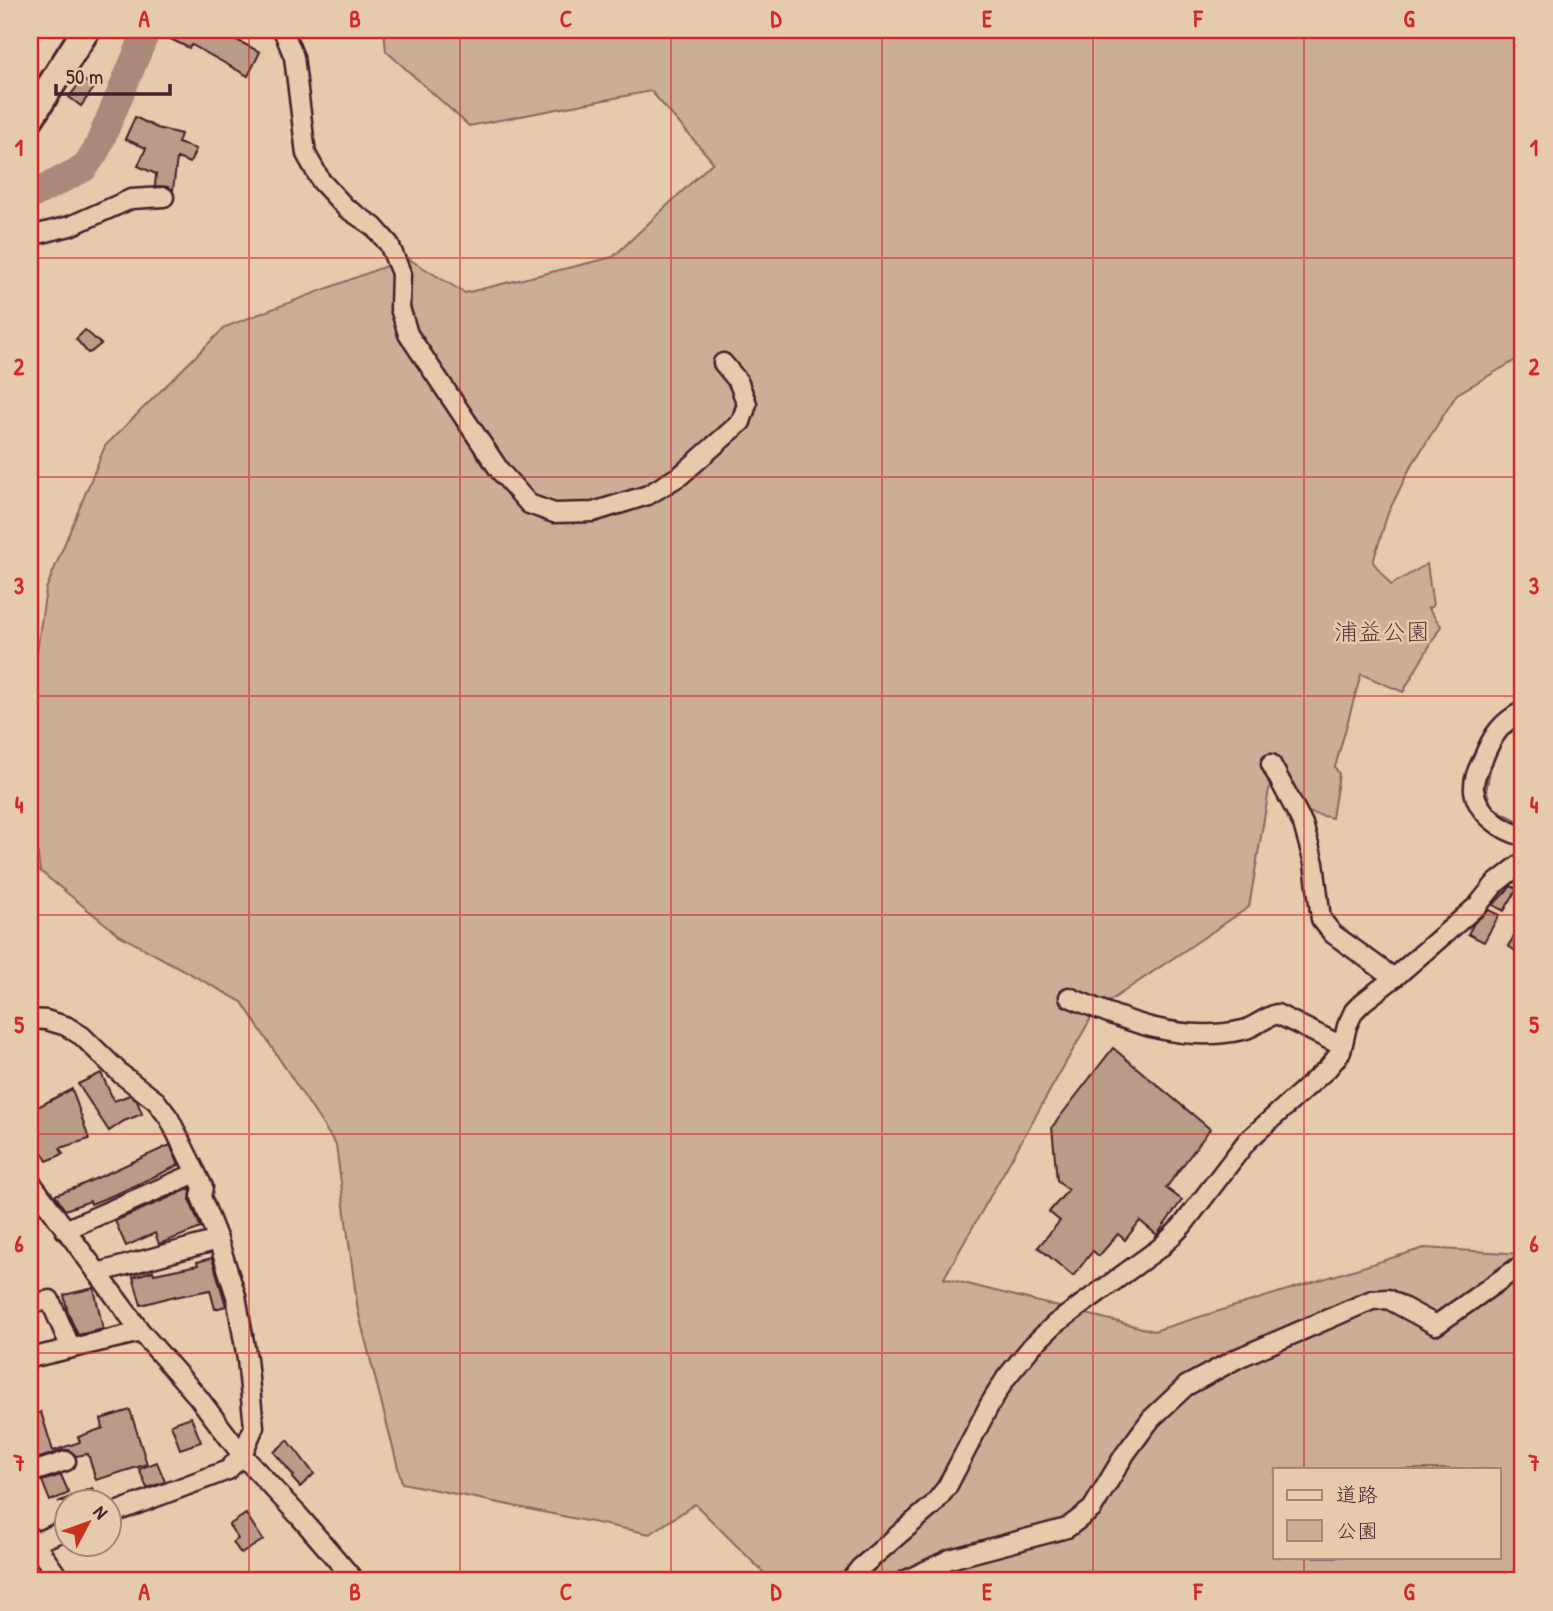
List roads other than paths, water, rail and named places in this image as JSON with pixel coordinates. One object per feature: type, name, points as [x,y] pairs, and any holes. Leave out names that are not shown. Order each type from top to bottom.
[{"type":"main road","points":[[30,118],[86,30]]},
{"type":"street","points":[[283,30],[294,57],[306,154],[320,181],[346,208],[373,226],[389,244],[401,273],[400,308],[408,334],[500,471],[529,504],[554,513],[593,512],[648,495],[681,475],[741,422],[747,404],[738,381],[723,363]]},
{"type":"street","points":[[30,236],[70,226],[131,200],[164,197]]},
{"type":"street","points":[[1523,711],[1511,717],[1491,738],[1475,777],[1474,790],[1485,813],[1496,823],[1523,836]]},
{"type":"street","points":[[1271,764],[1303,824],[1314,863],[1321,919],[1333,934],[1394,978]]},
{"type":"street","points":[[850,1581],[860,1568],[933,1505],[947,1487],[990,1404],[1006,1378],[1032,1346],[1055,1324],[1161,1247],[1182,1226],[1247,1141],[1328,1068],[1341,1052],[1347,1026],[1354,1011],[1478,905],[1495,884],[1523,862]]},
{"type":"street","points":[[1069,997],[1150,1028],[1187,1034],[1220,1034],[1247,1029],[1268,1016],[1277,1014],[1342,1046]]},
{"type":"street","points":[[30,1019],[46,1020],[74,1031],[121,1074],[156,1101],[169,1118],[203,1187],[201,1197],[236,1296],[247,1359],[254,1427],[242,1455],[228,1470],[122,1510]]},
{"type":"street","points":[[65,1230],[196,1173]]},
{"type":"street","points":[[31,1185],[141,1332],[198,1397],[242,1455],[355,1581]]},
{"type":"street","points":[[97,1273],[218,1240]]},
{"type":"street","points":[[904,1581],[950,1559],[1067,1528],[1092,1509],[1125,1454],[1151,1419],[1186,1386],[1238,1358],[1372,1300],[1388,1299],[1436,1325],[1523,1264]]},
{"type":"street","points":[[30,1304],[50,1300],[71,1348]]},
{"type":"street","points":[[30,1358],[141,1332]]},
{"type":"street","points":[[30,1473],[66,1461]]},
{"type":"street","points":[[52,1537],[33,1546],[61,1581]]},
{"type":"waterway","points":[[30,196],[84,168],[96,151],[147,30]]},
{"type":"waterway","points":[[1503,737],[1523,721]]},
{"type":"waterway","points":[[1490,763],[1485,790],[1491,808],[1523,825]]},
{"type":"park label","name":"浦益公園","points":[[1382,631]]}]
